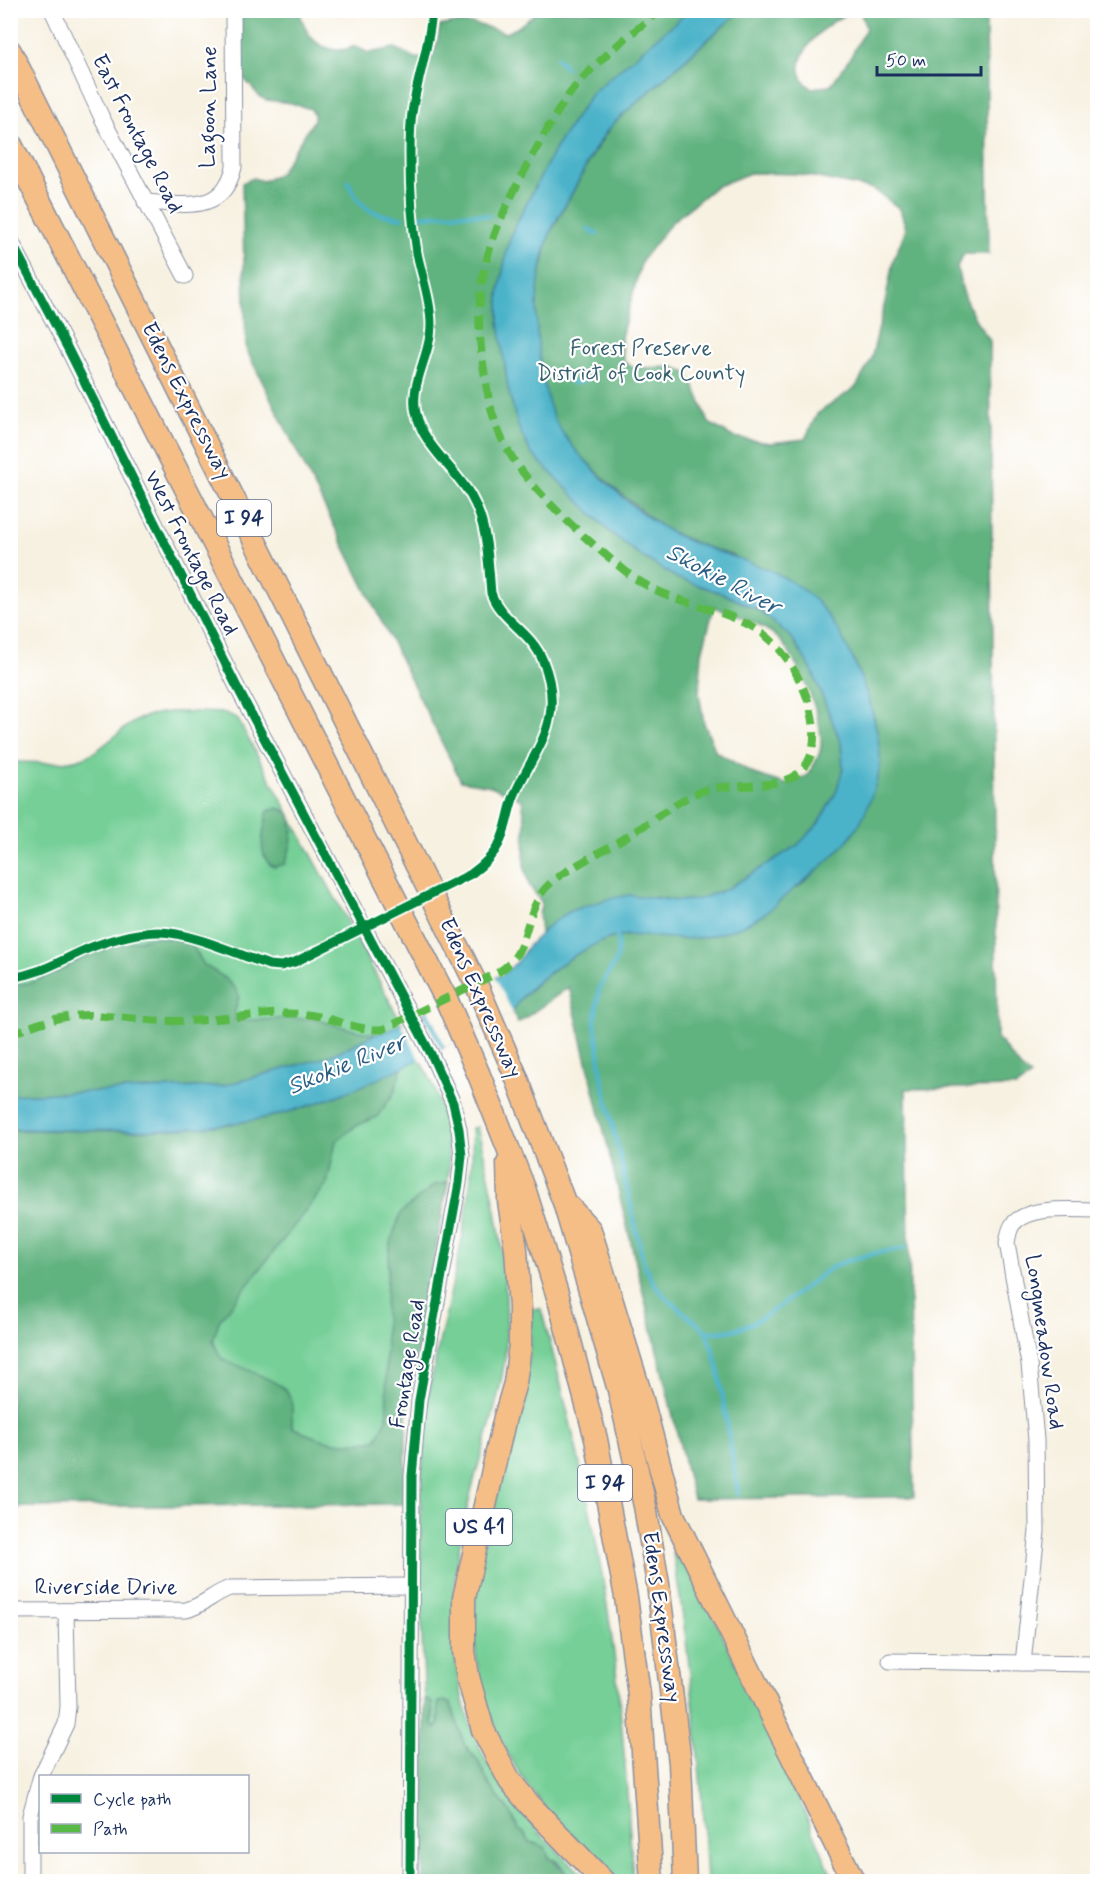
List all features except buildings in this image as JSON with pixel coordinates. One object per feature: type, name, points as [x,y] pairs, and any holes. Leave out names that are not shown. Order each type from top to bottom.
[{"type":"highway","name":"Edens Expressway","points":[[10,51],[477,986],[494,1023],[564,1202],[619,1390],[645,1506],[658,1584],[680,1764],[685,1881]]},
{"type":"highway","name":"Edens Expressway","points":[[10,143],[447,1001],[524,1188],[559,1300],[596,1438],[626,1597],[639,1695],[652,1881]]},
{"type":"highway","name":"US 41","points":[[507,1147],[509,1201],[519,1284],[520,1345],[515,1383],[505,1417],[464,1598],[464,1651],[468,1677],[483,1730],[510,1780],[529,1804],[598,1876]]},
{"type":"highway","points":[[564,1202],[590,1230],[641,1395],[673,1515],[854,1881]]},
{"type":"street","name":"East Frontage Road","points":[[52,10],[69,50],[185,276]]},
{"type":"street","name":"Lagoon Lane","points":[[145,202],[199,204],[208,202],[226,188],[232,178],[234,167],[233,10]]},
{"type":"street","name":"West Frontage Road","points":[[10,239],[68,349],[236,685],[341,882]]},
{"type":"street","name":"Frontage Road","points":[[341,882],[431,1054],[453,1103],[462,1156],[419,1400],[412,1476],[410,1881]]},
{"type":"street","name":"Longmeadow Road","points":[[1023,1663],[1037,1532],[1036,1440],[1029,1365],[1007,1242],[1012,1225],[1028,1214],[1052,1210],[1098,1210]]},
{"type":"street","name":"Riverside Drive","points":[[10,1611],[186,1610],[201,1605],[221,1591],[230,1588],[411,1586]]},
{"type":"street","points":[[42,1775],[66,1724],[68,1707],[66,1611]]},
{"type":"street","points":[[890,1662],[1098,1664]]},
{"type":"street","points":[[30,1881],[30,1816],[39,1785]]},
{"type":"green space","points":[[241,11],[299,11],[311,37],[320,45],[331,49],[343,50],[354,46],[369,53],[395,48],[415,58],[431,59],[440,26],[449,24],[473,24],[506,33],[518,27],[538,11],[689,11],[592,93],[556,147],[514,227],[507,249],[499,294],[499,322],[508,388],[518,426],[531,453],[609,531],[641,556],[677,578],[724,594],[760,611],[792,638],[812,670],[841,743],[843,768],[836,793],[818,824],[798,845],[727,889],[700,899],[679,901],[655,897],[553,922],[541,934],[539,914],[542,903],[529,885],[524,865],[525,820],[522,800],[491,786],[461,781],[246,349],[242,183],[253,178],[263,181],[279,174],[314,120],[314,114],[311,109],[260,97],[241,75]],"holes":[[[714,607],[737,615],[773,634],[782,643],[800,671],[814,706],[821,739],[819,754],[807,776],[785,784],[754,774],[716,752],[704,723],[699,693],[702,653]]]},
{"type":"green space","points":[[740,11],[855,11],[832,22],[810,43],[803,54],[800,66],[802,78],[811,88],[830,86],[850,58],[866,28],[860,11],[986,11],[989,254],[964,254],[957,266],[968,306],[990,341],[997,1038],[1021,1068],[1031,1076],[1016,1087],[906,1089],[914,1497],[693,1499],[569,987],[518,1023],[513,1012],[516,1004],[539,981],[570,958],[598,942],[632,935],[667,937],[798,887],[836,853],[859,824],[878,771],[879,745],[872,710],[854,660],[734,556],[700,545],[663,528],[614,488],[576,451],[556,424],[547,401],[538,355],[535,321],[537,289],[549,236],[611,126]],"holes":[[[750,173],[798,174],[873,189],[900,209],[906,229],[893,261],[871,360],[856,387],[817,414],[805,439],[770,443],[733,437],[709,423],[687,373],[674,367],[634,368],[623,361],[621,337],[642,260],[672,222],[715,187]]]},
{"type":"green space","points":[[178,712],[225,713],[237,718],[345,916],[434,1086],[446,1126],[449,1168],[447,1188],[407,1414],[404,1504],[11,1507],[10,762],[51,763],[81,758],[97,750],[133,722],[151,715]]},
{"type":"green space","points":[[277,808],[288,812],[293,831],[285,864],[274,867],[264,856],[262,842],[268,811]]},
{"type":"green space","points":[[153,937],[175,939],[192,945],[204,965],[225,978],[235,988],[239,996],[235,1020],[311,1019],[376,1034],[327,1057],[222,1086],[11,1095],[10,985],[30,983],[57,973],[85,956],[116,945]]},
{"type":"green space","points":[[402,1067],[394,1093],[377,1117],[356,1126],[336,1141],[327,1184],[219,1321],[213,1341],[221,1358],[286,1390],[291,1403],[292,1427],[314,1437],[333,1442],[353,1443],[376,1440],[387,1418],[385,1306],[390,1243],[401,1213],[434,1185],[448,1182],[407,1414],[404,1504],[11,1507],[10,1130],[117,1131],[223,1125],[306,1107]]},
{"type":"green space","points":[[477,1127],[496,1208],[504,1264],[507,1319],[504,1366],[470,1496],[456,1568],[453,1604],[458,1676],[466,1711],[478,1745],[496,1778],[527,1820],[590,1881],[570,1881],[557,1861],[549,1858],[538,1844],[530,1842],[518,1829],[515,1820],[490,1786],[478,1761],[464,1744],[451,1704],[438,1717],[437,1728],[433,1724],[433,1712],[428,1700],[425,1701],[420,1549],[424,1435],[429,1391],[467,1210],[472,1128]]},
{"type":"green space","points":[[531,1309],[541,1309],[573,1434],[600,1561],[620,1705],[633,1881],[618,1881],[560,1823],[528,1786],[497,1731],[489,1712],[478,1671],[474,1629],[478,1578],[488,1527],[525,1385]]},
{"type":"green space","points":[[681,1551],[760,1715],[834,1881],[707,1881],[695,1717],[673,1554]]},
{"type":"green space","points":[[425,1701],[432,1703],[433,1724],[436,1728],[439,1725],[439,1702],[445,1701],[451,1704],[464,1744],[478,1761],[490,1786],[511,1813],[518,1829],[530,1842],[545,1847],[549,1858],[559,1866],[570,1881],[423,1881]]},
{"type":"water","name":"Skokie River","points":[[689,11],[740,11],[613,124],[595,148],[556,221],[543,256],[536,308],[538,343],[545,389],[553,415],[574,448],[636,508],[683,538],[782,576],[800,587],[828,616],[852,657],[871,706],[877,730],[880,752],[879,771],[876,784],[858,826],[824,864],[767,912],[754,920],[731,930],[699,938],[679,939],[628,935],[618,936],[591,946],[542,978],[519,1001],[513,1012],[405,1066],[321,1102],[258,1119],[223,1125],[117,1131],[11,1129],[11,1095],[222,1086],[327,1057],[387,1031],[503,974],[553,922],[570,911],[629,895],[679,901],[700,899],[727,889],[798,845],[818,824],[836,793],[843,768],[841,743],[812,670],[792,638],[760,611],[724,594],[677,578],[641,556],[609,531],[531,453],[518,426],[508,388],[499,322],[499,294],[507,249],[514,228],[556,147],[592,93]]},
{"type":"pier","points":[[495,977],[513,1013],[445,1047],[428,1010]]},
{"type":"pier","points":[[423,1013],[441,1049],[420,1060],[401,1024]]},
{"type":"waterway","points":[[557,58],[566,68]]},
{"type":"waterway","points":[[348,182],[358,200],[368,209],[402,218]]},
{"type":"waterway","points":[[422,216],[447,214],[489,216]]},
{"type":"waterway","points":[[588,229],[597,234]]},
{"type":"waterway","points":[[572,383],[584,381]]},
{"type":"waterway","points":[[615,933],[618,939],[617,959],[599,989],[595,1021],[602,1078],[644,1264],[653,1282],[664,1296],[706,1331],[717,1362],[738,1493]]},
{"type":"waterway","points":[[706,1331],[721,1332],[749,1324],[776,1309],[834,1266],[860,1257],[905,1248]]},
{"type":"marked path","points":[[10,1035],[49,1020],[90,1015],[196,1021],[289,1013],[314,1015],[365,1029],[384,1029],[505,967],[518,951],[539,897],[546,887],[559,876],[696,793],[717,788],[760,785],[787,780],[798,774],[806,765],[812,750],[814,733],[812,714],[798,677],[777,647],[751,626],[662,593],[629,574],[565,518],[534,486],[504,444],[492,414],[484,370],[479,310],[487,258],[495,233],[518,183],[569,95],[602,59],[660,10]]},
{"type":"cycle path","points":[[10,978],[43,969],[108,941],[150,932],[184,936],[269,965],[281,966],[295,962],[471,874],[490,857],[502,838],[514,796],[547,726],[551,695],[547,674],[538,651],[501,611],[491,593],[486,543],[477,507],[464,486],[425,436],[416,413],[415,391],[428,347],[431,325],[430,307],[414,230],[410,182],[410,136],[414,100],[429,36],[432,10]]},
{"type":"cycle path","points":[[10,239],[68,349],[236,685],[431,1054],[453,1103],[462,1156],[419,1400],[412,1476],[410,1882]]},
{"type":"park label","name":"Forest Preserve District of Cook County","points":[[641,362]]}]
